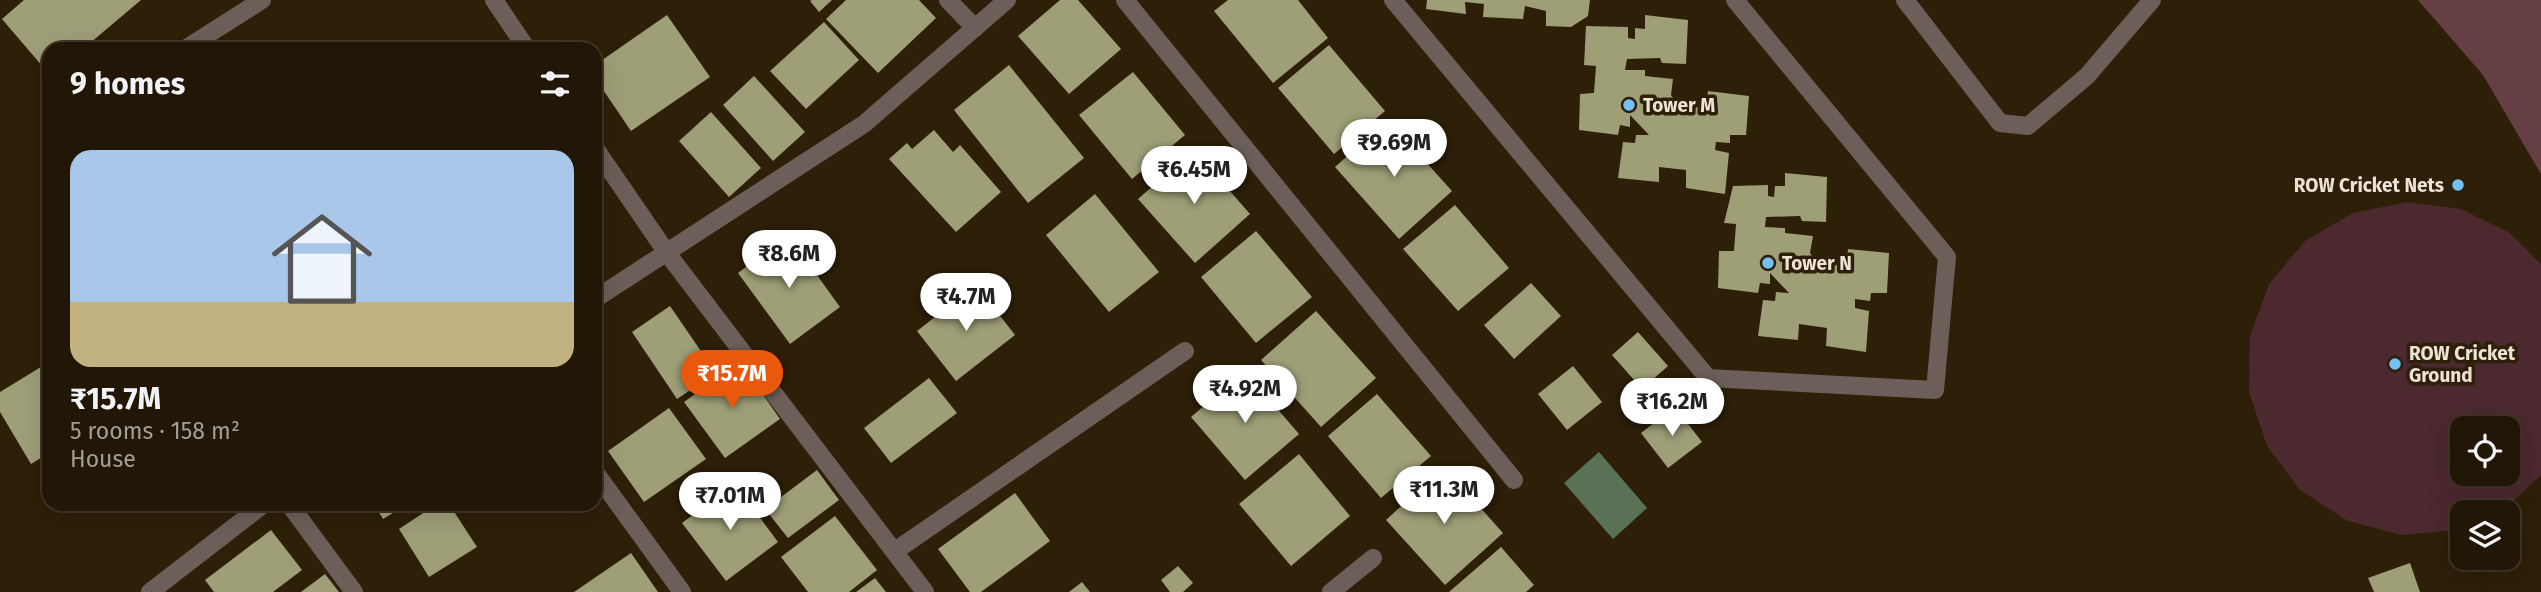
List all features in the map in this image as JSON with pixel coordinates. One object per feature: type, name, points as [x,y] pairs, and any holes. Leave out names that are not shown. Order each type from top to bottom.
[{"type":"street","points":[[196,42],[262,0]]},
{"type":"street","points":[[494,0],[522,42]]},
{"type":"street","points":[[948,0],[975,28]]},
{"type":"street","points":[[602,295],[864,124],[1007,0]]},
{"type":"street","points":[[1125,0],[1514,480]]},
{"type":"street","points":[[1393,0],[1708,378],[1935,390],[1947,257],[1735,0]]},
{"type":"street","points":[[1905,0],[2000,123],[2028,126],[2087,76],[2152,0]]},
{"type":"street","points":[[602,158],[667,253],[925,592]]},
{"type":"street","points":[[895,551],[1185,351]]},
{"type":"street","points":[[602,482],[682,592]]},
{"type":"street","points":[[150,592],[255,511]]},
{"type":"street","points":[[294,511],[354,592]]},
{"type":"street","points":[[1331,592],[1373,558]]},
{"type":"shaded area","points":[[2418,0],[2541,0],[2541,174],[2483,75]]},
{"type":"shaded area","name":"ROW Cricket Ground","points":[[2408,202],[2461,209],[2510,233],[2541,264],[2541,475],[2515,500],[2450,500],[2450,530],[2402,535],[2348,521],[2300,490],[2267,446],[2249,392],[2250,336],[2269,284],[2305,241],[2353,213]]},
{"type":"shaded area","points":[[1599,452],[1647,508],[1613,539],[1564,483]]},
{"type":"building","points":[[24,0],[141,0],[91,42],[42,42],[42,66],[2,19]]},
{"type":"building","points":[[832,0],[819,12],[810,1]]},
{"type":"building","points":[[846,0],[919,0],[936,18],[878,73],[826,19]]},
{"type":"building","points":[[1060,0],[1078,0],[1121,49],[1069,94],[1018,36]]},
{"type":"building","points":[[1228,0],[1298,0],[1328,38],[1273,83],[1214,11]]},
{"type":"building","points":[[1427,0],[1590,0],[1588,16],[1571,27],[1546,26],[1546,11],[1525,6],[1523,19],[1483,17],[1484,4],[1465,2],[1466,14],[1426,9]]},
{"type":"building","points":[[667,15],[710,77],[631,131],[602,88],[602,60]]},
{"type":"building","name":"Tower M","points":[[1645,15],[1688,20],[1686,64],[1662,63],[1660,58],[1627,59],[1625,70],[1645,70],[1645,76],[1673,79],[1671,95],[1680,107],[1683,104],[1687,108],[1696,100],[1706,106],[1708,91],[1749,96],[1746,135],[1730,135],[1730,143],[1716,142],[1715,150],[1729,153],[1725,194],[1686,188],[1686,170],[1659,167],[1659,182],[1618,178],[1623,142],[1635,143],[1636,135],[1649,135],[1630,115],[1630,127],[1620,125],[1618,135],[1579,130],[1580,94],[1594,93],[1596,66],[1584,65],[1586,26],[1628,27],[1628,38],[1635,39],[1635,28],[1645,29]]},
{"type":"building","points":[[824,22],[859,60],[806,109],[770,71]]},
{"type":"building","points":[[1329,45],[1385,111],[1334,154],[1278,88]]},
{"type":"building","points":[[1009,65],[1084,158],[1028,203],[954,110]]},
{"type":"building","points":[[1133,72],[1185,135],[1132,179],[1079,115]]},
{"type":"building","points":[[754,76],[805,132],[773,161],[723,105]]},
{"type":"building","points":[[711,112],[761,168],[729,197],[679,141]]},
{"type":"building","points":[[1388,120],[1452,191],[1399,239],[1335,167]]},
{"type":"building","points":[[934,130],[953,152],[960,145],[1001,192],[956,232],[889,159],[907,143],[912,149]]},
{"type":"building","points":[[1194,150],[1250,214],[1195,263],[1138,199]]},
{"type":"building","name":"Tower N","points":[[1785,173],[1827,177],[1826,222],[1802,221],[1800,216],[1766,217],[1765,227],[1785,228],[1785,233],[1813,236],[1810,253],[1819,265],[1823,262],[1827,266],[1836,258],[1846,264],[1848,249],[1889,253],[1887,293],[1871,293],[1870,301],[1855,299],[1855,308],[1869,311],[1866,352],[1826,346],[1827,328],[1799,324],[1798,340],[1758,336],[1763,300],[1775,301],[1776,292],[1789,293],[1770,273],[1770,284],[1760,283],[1758,293],[1718,288],[1719,251],[1734,251],[1736,224],[1724,223],[1733,186],[1768,185],[1768,196],[1774,197],[1775,186],[1785,186]]},
{"type":"building","points":[[1095,194],[1159,272],[1109,312],[1046,235]]},
{"type":"building","points":[[1455,205],[1509,268],[1458,311],[1403,249]]},
{"type":"building","points":[[1256,231],[1312,297],[1256,343],[1201,277]]},
{"type":"building","points":[[788,235],[840,307],[790,344],[738,273]]},
{"type":"building","points":[[1531,283],[1561,316],[1514,359],[1484,325]]},
{"type":"building","points":[[976,285],[1015,335],[956,381],[917,331]]},
{"type":"building","points":[[670,306],[716,373],[677,399],[632,332]]},
{"type":"building","points":[[1316,311],[1376,378],[1321,427],[1261,360]]},
{"type":"building","points":[[1638,332],[1668,366],[1642,389],[1612,355]]},
{"type":"building","points":[[740,362],[780,419],[725,458],[684,402]]},
{"type":"building","points":[[42,366],[42,457],[31,464],[0,412],[0,392]]},
{"type":"building","points":[[1573,366],[1602,402],[1567,430],[1538,394]]},
{"type":"building","points":[[1245,371],[1299,434],[1245,480],[1191,417]]},
{"type":"building","points":[[929,378],[957,413],[891,463],[864,428]]},
{"type":"building","points":[[1377,394],[1431,456],[1381,498],[1328,436]]},
{"type":"building","points":[[1675,407],[1702,442],[1668,468],[1641,433]]},
{"type":"building","points":[[669,408],[706,459],[644,502],[608,451]]},
{"type":"building","points":[[1299,454],[1350,516],[1291,566],[1239,504]]},
{"type":"building","points":[[1444,467],[1503,533],[1445,585],[1386,520]]},
{"type":"building","points":[[817,470],[839,500],[788,538],[765,509]]},
{"type":"building","points":[[735,484],[778,542],[726,581],[682,523]]},
{"type":"building","points":[[1015,493],[1050,541],[981,592],[970,592],[938,549]]},
{"type":"building","points":[[378,511],[396,511],[383,519]]},
{"type":"building","points":[[426,511],[454,511],[477,547],[429,577],[399,529]]},
{"type":"building","points":[[835,516],[877,570],[849,592],[808,592],[781,557]]},
{"type":"building","points":[[271,530],[302,570],[273,592],[214,592],[205,580]]},
{"type":"building","points":[[1501,547],[1534,585],[1526,592],[1449,592]]},
{"type":"building","points":[[631,553],[658,592],[574,592]]},
{"type":"building","points":[[2410,563],[2420,592],[2374,592],[2368,578]]},
{"type":"building","points":[[1178,566],[1193,583],[1183,592],[1170,592],[1161,580]]},
{"type":"building","points":[[325,574],[339,592],[301,592]]},
{"type":"building","points":[[875,578],[886,592],[856,592]]},
{"type":"building","points":[[1082,582],[1090,592],[1069,592]]},
{"type":"place","name":"Tower M","points":[[1629,105]]},
{"type":"place","name":"ROW Cricket Nets","points":[[2458,185]]},
{"type":"place","name":"Tower N","points":[[1768,263]]},
{"type":"place","name":"ROW Cricket Ground","points":[[2395,364]]}]
